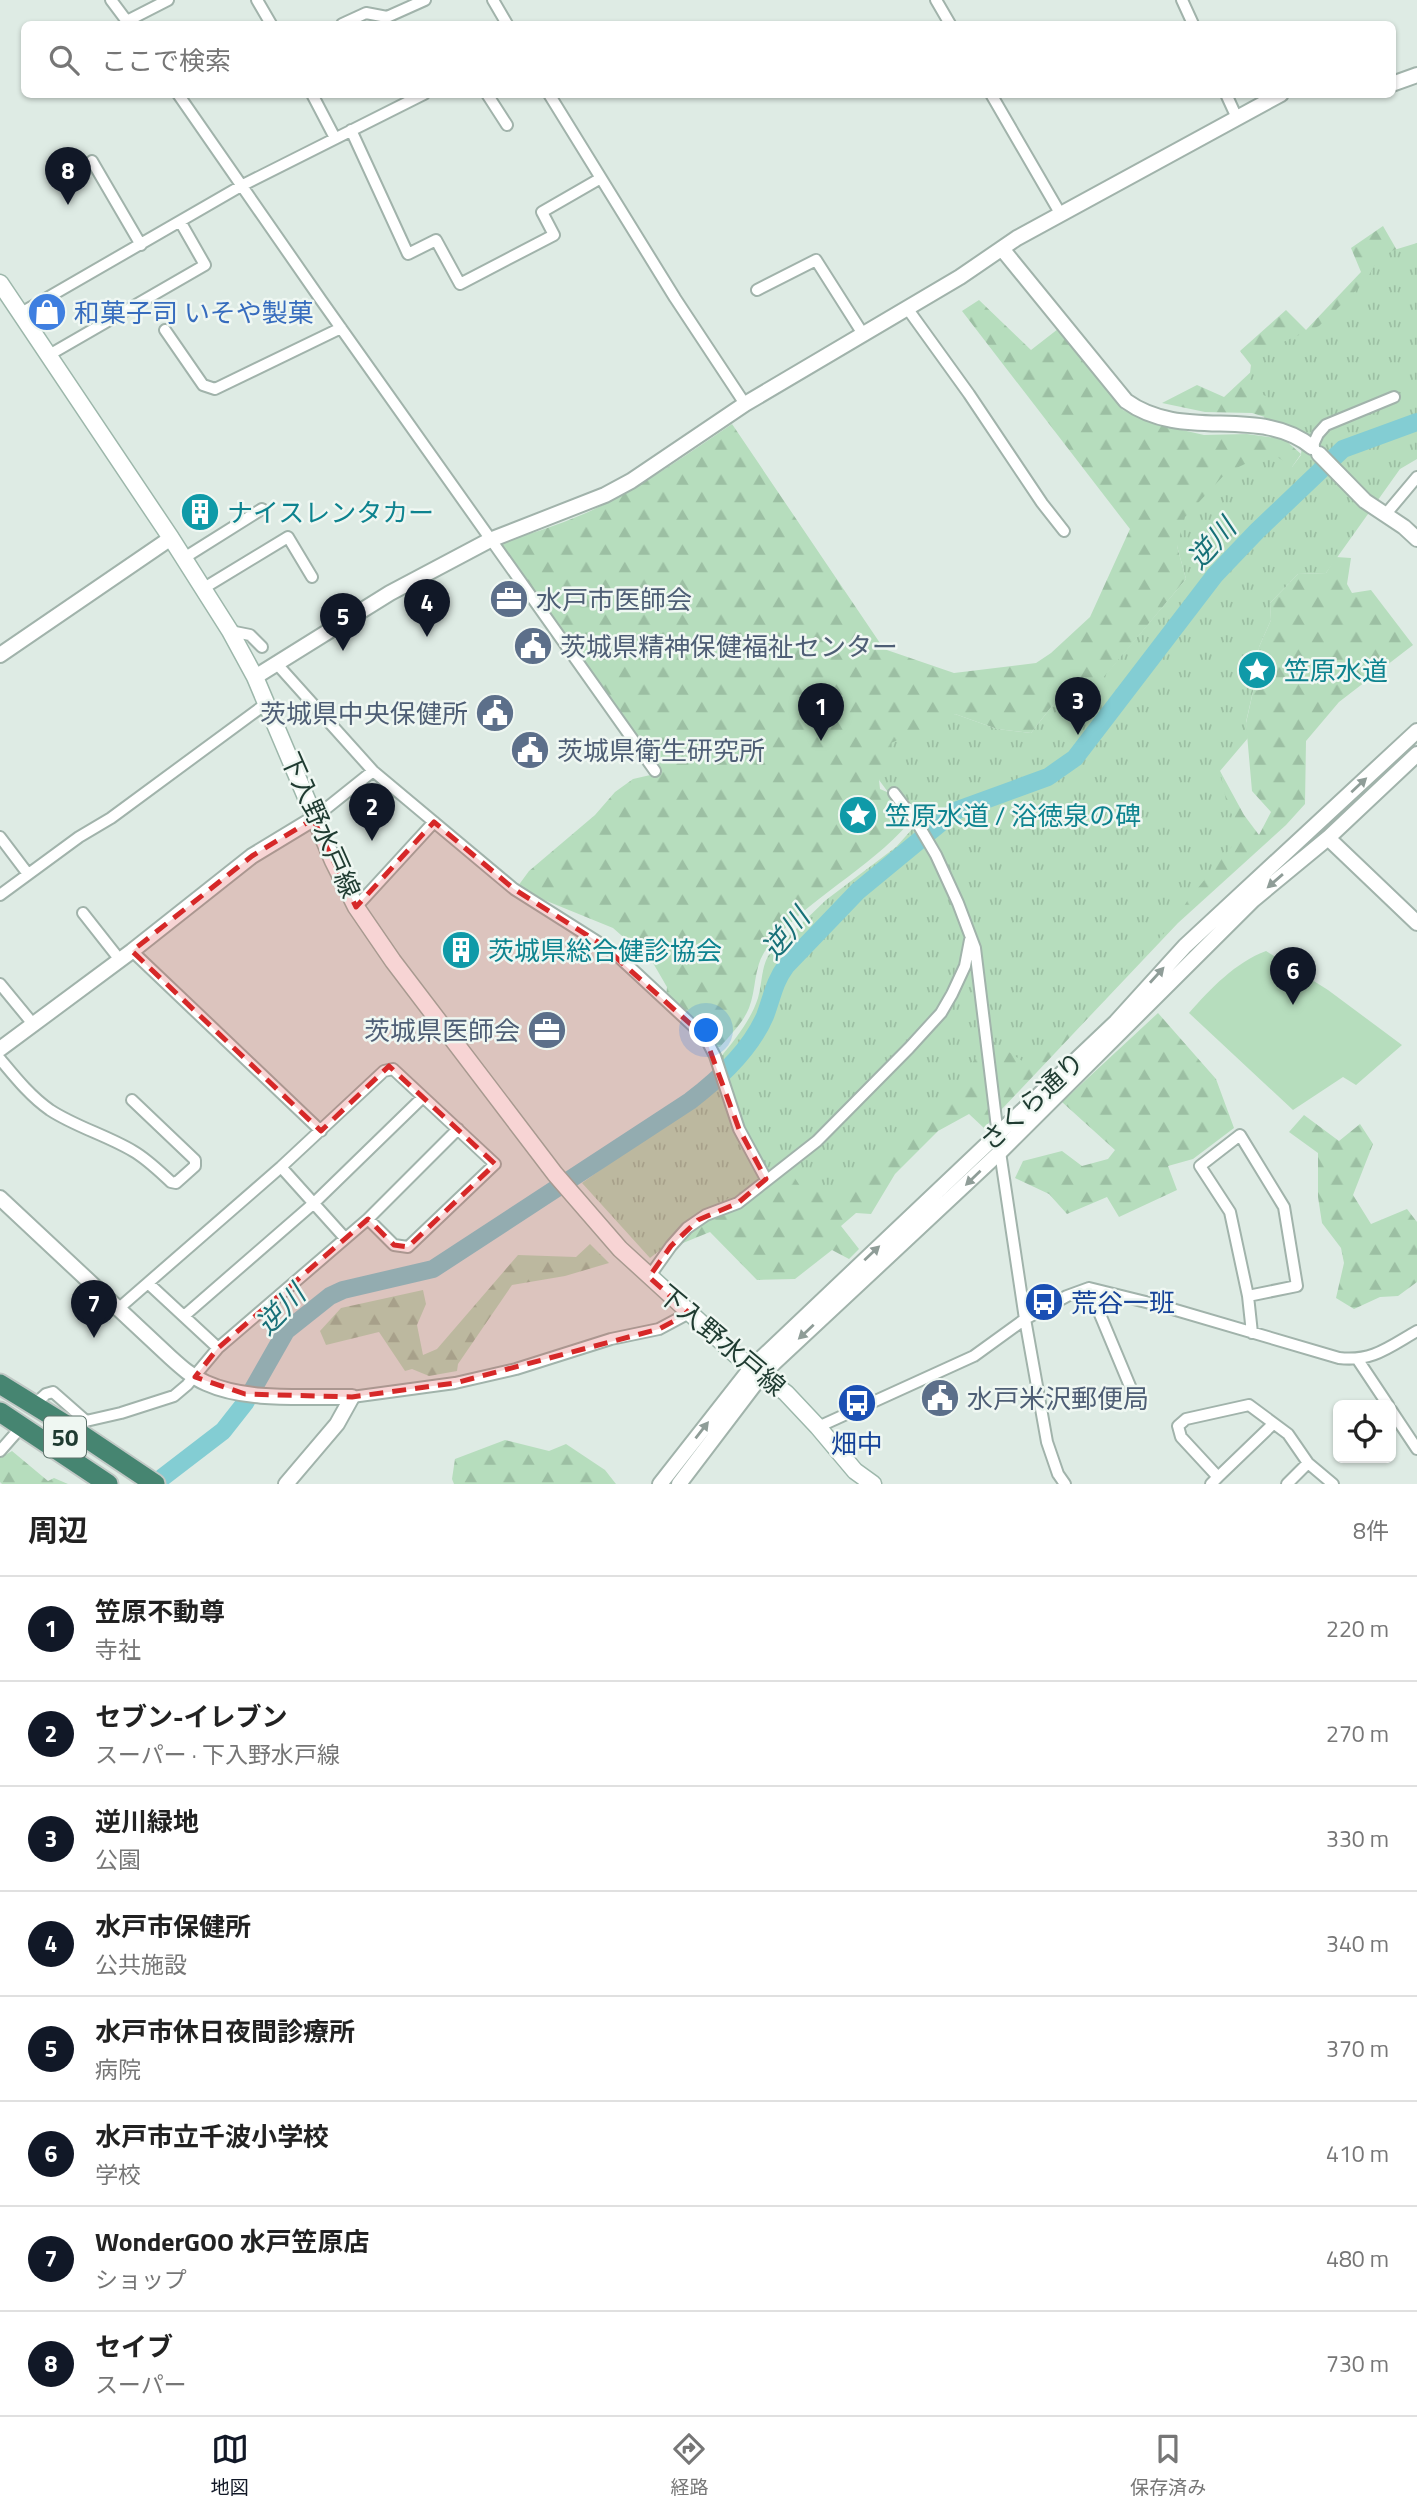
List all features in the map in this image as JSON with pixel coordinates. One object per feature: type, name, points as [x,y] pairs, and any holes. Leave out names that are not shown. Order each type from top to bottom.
[{"type":"highway","points":[[0,1384],[34,1405],[139,1481]]},
{"type":"highway","name":"50","points":[[0,1394],[139,1481]]},
{"type":"highway","name":"50","points":[[0,1412],[108,1484]]},
{"type":"highway","points":[[8,1428],[87,1484]]},
{"type":"main road","name":"下入野水戸線","points":[[0,283],[230,631],[267,703],[313,819],[356,907],[393,961],[555,1174],[620,1249],[689,1313],[756,1371],[786,1393],[818,1426],[855,1471],[873,1484]]},
{"type":"street","points":[[111,0],[127,21]]},
{"type":"street","points":[[131,21],[168,0]]},
{"type":"street","points":[[257,0],[269,21]]},
{"type":"street","points":[[349,21],[366,13],[387,17],[425,0]]},
{"type":"street","points":[[493,0],[505,21]]},
{"type":"street","points":[[936,0],[948,21]]},
{"type":"street","points":[[1182,0],[1192,21]]},
{"type":"street","points":[[1396,83],[1417,75]]},
{"type":"street","points":[[181,98],[655,771]]},
{"type":"street","points":[[314,98],[335,138]]},
{"type":"street","points":[[21,313],[241,186],[416,98]]},
{"type":"street","points":[[490,98],[507,125]]},
{"type":"street","points":[[551,98],[675,298],[745,404]]},
{"type":"street","points":[[993,98],[1060,213]]},
{"type":"street","points":[[1228,98],[1237,118]]},
{"type":"street","points":[[255,677],[390,593],[490,540],[605,495],[631,481],[745,404],[908,308],[1003,250],[1017,238],[1274,98]]},
{"type":"street","points":[[351,130],[408,254],[436,240],[460,284],[554,234],[542,212],[601,178]]},
{"type":"street","points":[[92,161],[141,245]]},
{"type":"street","points":[[49,355],[205,265],[181,223]]},
{"type":"street","points":[[1003,250],[1126,401],[1157,417],[1199,425],[1276,428],[1289,432],[1316,450],[1365,501],[1417,539]]},
{"type":"street","points":[[757,290],[816,260],[863,334]]},
{"type":"street","points":[[908,308],[1064,531]]},
{"type":"street","points":[[165,330],[203,385],[215,389],[341,328]]},
{"type":"street","points":[[1316,450],[1318,434],[1326,425],[1394,397]]},
{"type":"street","points":[[1385,515],[1417,477]]},
{"type":"street","points":[[184,558],[262,509]]},
{"type":"street","points":[[204,588],[288,537],[312,577]]},
{"type":"street","points":[[0,655],[171,538]]},
{"type":"street","points":[[230,631],[250,635],[262,647]]},
{"type":"street","points":[[276,663],[373,771],[514,889],[620,958],[705,1037],[739,1129],[766,1179]]},
{"type":"street","points":[[0,895],[79,837],[111,818],[267,703]]},
{"type":"street","name":"さくら通り","points":[[660,1484],[756,1371],[998,1133],[1116,1022],[1194,937],[1417,731]]},
{"type":"street","name":"さくら通り","points":[[679,1484],[756,1371],[1000,1152],[1253,900],[1328,838],[1417,754]]},
{"type":"street","points":[[0,1049],[252,856],[313,819],[373,771]]},
{"type":"street","points":[[649,1277],[670,1246],[687,1228],[706,1215],[738,1203],[833,1126],[941,1013],[965,966],[970,940],[968,925],[932,848],[894,793]]},
{"type":"street","points":[[356,907],[434,822]]},
{"type":"street","points":[[0,836],[28,874]]},
{"type":"street","points":[[1328,838],[1417,923]]},
{"type":"street","points":[[83,913],[321,1131]]},
{"type":"street","points":[[970,940],[975,948],[1000,1152],[1025,1319],[1047,1442],[1058,1474],[1065,1484]]},
{"type":"street","points":[[0,984],[33,1024]]},
{"type":"street","points":[[0,1059],[15,1078],[47,1107],[145,1158],[171,1182],[176,1182],[195,1167],[195,1160],[132,1100]]},
{"type":"street","points":[[118,1309],[281,1167],[384,1071],[393,1069],[495,1164],[408,1247],[394,1245],[368,1219]]},
{"type":"street","points":[[184,1316],[314,1203],[423,1097]]},
{"type":"street","points":[[34,1405],[46,1394],[53,1392],[86,1421],[121,1413],[174,1395],[195,1377],[218,1348],[368,1219],[458,1129]]},
{"type":"street","points":[[1248,1296],[1297,1286],[1284,1207],[1240,1135],[1200,1166],[1230,1212],[1248,1296],[1252,1333]]},
{"type":"street","points":[[281,1167],[344,1237]]},
{"type":"street","points":[[0,1198],[170,1357],[195,1377],[235,1392],[352,1397],[455,1383],[516,1369],[611,1339],[659,1329],[689,1313]]},
{"type":"street","points":[[149,1284],[218,1348]]},
{"type":"street","points":[[1089,1288],[1132,1391]]},
{"type":"street","points":[[818,1426],[974,1356],[1025,1319],[1067,1296],[1089,1288],[1162,1306],[1326,1355],[1358,1360],[1371,1357],[1417,1331]]},
{"type":"street","points":[[1358,1360],[1384,1400]]},
{"type":"street","points":[[286,1484],[337,1424],[352,1397]]},
{"type":"street","points":[[1273,1424],[1214,1480],[1181,1437],[1178,1426],[1186,1419],[1249,1405],[1289,1434],[1308,1464],[1333,1484]]},
{"type":"street","points":[[1396,1418],[1417,1449]]},
{"type":"street","points":[[0,1451],[8,1428]]},
{"type":"street","points":[[1287,1484],[1308,1464]]},
{"type":"highlighted area","points":[[313,819],[356,907],[434,822],[514,889],[601,944],[705,1037],[739,1129],[766,1179],[738,1203],[698,1220],[671,1246],[649,1277],[689,1313],[659,1329],[455,1383],[352,1397],[245,1394],[195,1377],[218,1348],[368,1219],[394,1245],[408,1247],[495,1164],[389,1066],[321,1131],[132,951],[252,856]]},
{"type":"green space","points":[[1383,226],[1398,252],[1417,243],[1417,314],[1303,429],[1252,413],[1205,412],[1162,403],[1197,385],[1224,397],[1254,369],[1240,351],[1286,310],[1306,330],[1361,272],[1351,248]]},
{"type":"green space","points":[[1417,243],[1417,459],[1400,469],[1326,573],[1298,574],[1270,603],[1271,620],[1259,647],[1257,674],[1246,722],[1248,738],[1220,771],[1227,805],[1242,834],[1188,900],[1170,927],[1122,978],[1028,1065],[987,1037],[964,1078],[927,1125],[883,1161],[843,1188],[802,1189],[785,1163],[757,1182],[753,1179],[650,1258],[582,1183],[727,1079],[720,1058],[742,1030],[755,1007],[768,956],[826,900],[896,847],[914,827],[879,780],[891,743],[955,714],[997,729],[1031,733],[1059,697],[1081,704],[1186,579],[1177,546],[1185,517],[1226,473],[1270,452],[1292,467],[1301,455],[1303,433],[1286,424],[1264,420],[1266,396],[1248,390],[1252,356],[1319,326],[1367,280],[1377,260],[1394,250]]},
{"type":"green space","points":[[979,300],[1031,350],[1058,329],[1123,410],[1156,424],[1204,435],[1247,434],[1284,439],[1301,454],[1292,467],[1177,546],[1186,579],[1081,705],[1059,697],[1031,733],[997,729],[955,714],[879,780],[880,789],[887,792],[909,823],[893,840],[801,914],[768,947],[760,961],[746,1013],[736,1029],[720,1047],[716,1047],[666,997],[667,987],[653,963],[613,928],[532,895],[518,886],[529,871],[595,815],[615,792],[633,779],[659,773],[500,542],[536,532],[608,503],[653,477],[732,424],[884,649],[954,673],[1036,663],[1051,653],[1090,617],[1130,529],[962,311]]},
{"type":"green space","points":[[1336,557],[1351,558],[1347,584],[1352,593],[1371,590],[1413,645],[1339,702],[1306,741],[1305,804],[1286,825],[1178,923],[984,1128],[969,1114],[938,1131],[895,1174],[871,1214],[856,1213],[841,1226],[859,1249],[849,1259],[832,1250],[795,1279],[757,1280],[710,1232],[683,1243],[659,1225],[1220,771],[1244,815],[1259,835],[1271,812],[1252,791],[1246,723],[1257,674],[1259,647],[1271,620],[1270,603],[1298,574],[1326,573]]},
{"type":"green space","points":[[1266,951],[1328,990],[1402,1045],[1356,1085],[1343,1077],[1293,1110],[1189,1013],[1234,969]]},
{"type":"green space","points":[[1158,1013],[1216,1079],[1234,1128],[1193,1159],[1168,1166],[1177,1190],[1119,1217],[1107,1197],[1067,1214],[1049,1194],[1015,1178],[1023,1161],[1062,1151],[1082,1166],[1108,1159],[1115,1150],[1062,1102]]},
{"type":"green space","points":[[1304,1115],[1339,1141],[1360,1124],[1373,1144],[1353,1195],[1371,1224],[1407,1209],[1417,1222],[1417,1282],[1398,1296],[1380,1297],[1354,1309],[1336,1298],[1344,1263],[1341,1248],[1322,1223],[1318,1197],[1318,1153],[1289,1132]]},
{"type":"green space","points":[[590,1244],[609,1263],[565,1276],[512,1285],[458,1364],[457,1371],[429,1376],[412,1369],[405,1371],[379,1332],[326,1345],[320,1331],[341,1308],[423,1290],[426,1304],[417,1325],[423,1355],[437,1349],[518,1255],[576,1257]]},
{"type":"green space","points":[[505,1440],[549,1451],[566,1444],[605,1470],[616,1484],[454,1484],[452,1479],[455,1459]]},
{"type":"green space","points":[[12,1451],[48,1481],[54,1478],[68,1484],[2,1484],[0,1458]]},
{"type":"waterway","name":"逆川","points":[[154,1484],[223,1431],[245,1403],[286,1331],[330,1296],[343,1290],[433,1269],[690,1101],[712,1083],[733,1063],[759,1029],[776,984],[786,966],[858,891],[955,811],[1048,777],[1075,758],[1215,575],[1257,531],[1343,449],[1417,422]]},
{"type":"place","name":"セイブ","points":[[68,205]]},
{"type":"place","name":"和菓子司 いそや製菓","points":[[47,312]]},
{"type":"place","name":"ナイスレンタカー","points":[[200,512]]},
{"type":"place","name":"水戸市医師会","points":[[509,599]]},
{"type":"place","name":"水戸市保健所","points":[[427,637]]},
{"type":"place","name":"茨城県精神保健福祉センター","points":[[533,646]]},
{"type":"place","name":"水戸市休日夜間診療所","points":[[343,651]]},
{"type":"place","name":"笠原水道","points":[[1257,670]]},
{"type":"place","name":"茨城県中央保健所","points":[[495,713]]},
{"type":"place","name":"逆川緑地","points":[[1078,735]]},
{"type":"place","name":"笠原不動尊","points":[[821,741]]},
{"type":"place","name":"茨城県衛生研究所","points":[[530,750]]},
{"type":"place","name":"笠原水道 / 浴徳泉の碑","points":[[858,815]]},
{"type":"place","name":"セブン-イレブン","points":[[372,841]]},
{"type":"place","name":"茨城県総合健診協会","points":[[461,950]]},
{"type":"place","name":"水戸市立千波小学校","points":[[1293,1005]]},
{"type":"place","name":"茨城県医師会","points":[[547,1030]]},
{"type":"place","name":"荒谷一班","points":[[1044,1302]]},
{"type":"place","name":"WonderGOO 水戸笠原店","points":[[94,1338]]},
{"type":"place","name":"水戸米沢郵便局","points":[[940,1398]]},
{"type":"place","name":"畑中","points":[[857,1403]]}]
